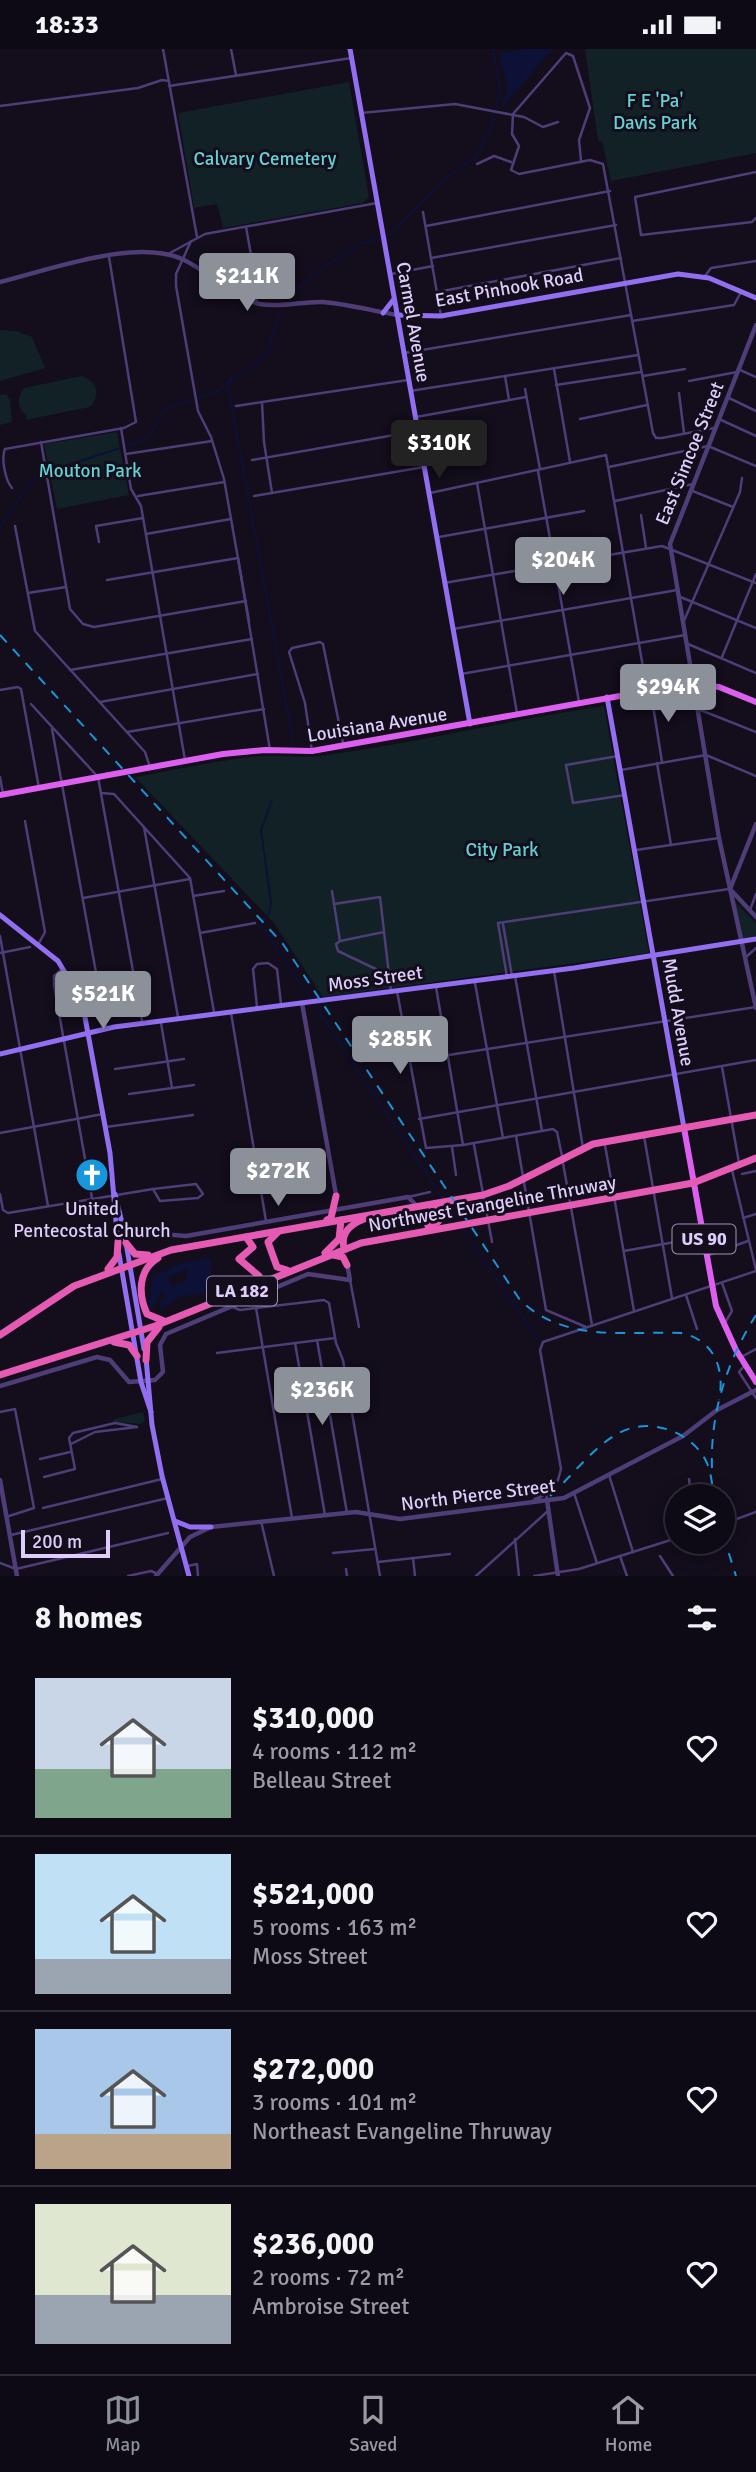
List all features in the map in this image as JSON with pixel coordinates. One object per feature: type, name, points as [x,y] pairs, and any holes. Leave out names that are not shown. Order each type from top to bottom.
[{"type":"highway","points":[[0,1335],[54,1297],[98,1275],[171,1250],[483,1195],[523,1179],[583,1148],[756,1115]]},
{"type":"highway","name":"Northwest Evangeline Thruway","points":[[0,1374],[110,1342],[174,1319],[323,1256],[361,1243],[694,1183],[738,1170],[756,1158]]},
{"type":"highway","points":[[324,1223],[336,1209],[336,1196]]},
{"type":"highway","points":[[380,1238],[435,1224],[440,1220],[438,1209],[417,1207]]},
{"type":"highway","points":[[344,1248],[343,1238],[348,1228],[381,1213]]},
{"type":"highway","points":[[284,1230],[270,1237],[268,1242],[279,1270],[299,1266],[333,1247],[341,1234],[341,1220]]},
{"type":"highway","points":[[246,1237],[253,1247],[239,1259],[259,1276],[252,1287]]},
{"type":"highway","points":[[98,1275],[115,1263],[118,1242]]},
{"type":"highway","points":[[127,1243],[135,1254],[155,1255]]},
{"type":"highway","points":[[347,1265],[351,1252],[361,1243]]},
{"type":"highway","points":[[171,1250],[149,1265],[141,1287],[145,1309],[150,1316],[162,1321],[174,1319]]},
{"type":"highway","points":[[323,1256],[339,1255],[347,1265]]},
{"type":"highway","points":[[146,1360],[146,1342],[164,1322]]},
{"type":"highway","points":[[110,1342],[129,1345],[137,1356]]},
{"type":"main road","name":"Carmel Avenue","points":[[350,49],[470,724]]},
{"type":"main road","name":"East Pinhook Road","points":[[397,315],[441,316],[669,275],[705,278],[756,298]]},
{"type":"main road","points":[[383,313],[394,299]]},
{"type":"main road","points":[[400,329],[412,317]]},
{"type":"main road","name":"Louisiana Avenue","points":[[2,795],[185,761],[270,750],[312,751],[693,684],[719,687],[756,701]]},
{"type":"main road","name":"Mudd Avenue","points":[[607,697],[712,1285],[723,1323],[741,1357]]},
{"type":"main road","points":[[2,916],[39,943],[63,968],[79,994],[90,1031],[115,1194],[127,1243],[137,1332],[137,1356],[141,1382],[151,1412]]},
{"type":"main road","name":"Moss Street","points":[[0,1054],[106,1028],[475,981],[756,939]]},
{"type":"main road","points":[[115,1194],[114,1213],[121,1267],[146,1360],[162,1479],[190,1576]]},
{"type":"main road","points":[[114,1213],[119,1229],[124,1231]]},
{"type":"main road","name":"US 90","points":[[741,1357],[756,1383]]},
{"type":"main road","points":[[175,1521],[190,1527],[211,1527]]},
{"type":"street","points":[[163,49],[197,237]]},
{"type":"street","points":[[231,49],[236,75]]},
{"type":"street","points":[[581,161],[579,140],[590,108],[570,53],[564,53],[522,101],[512,117],[512,134],[519,146],[511,162],[512,171],[519,174],[598,160],[606,169],[647,405],[655,437],[715,428]]},
{"type":"street","points":[[170,86],[351,58]]},
{"type":"street","points":[[0,106],[138,88],[169,81]]},
{"type":"street","points":[[361,113],[455,104],[531,121],[546,127],[558,122]]},
{"type":"street","points":[[477,164],[494,156],[511,162]]},
{"type":"street","points":[[756,171],[635,197],[642,235],[751,222],[756,218]]},
{"type":"street","points":[[426,226],[610,191]]},
{"type":"street","points":[[168,254],[197,237],[377,203]]},
{"type":"street","points":[[423,212],[441,316]]},
{"type":"street","points":[[431,258],[616,225]]},
{"type":"street","points":[[246,227],[257,288],[256,303]]},
{"type":"street","points":[[191,241],[175,277],[176,286],[197,406],[225,482],[270,750]]},
{"type":"street","name":"East Pinhook Road","points":[[0,282],[141,251],[168,254],[182,259],[226,290],[256,303],[285,306],[321,302],[397,315]]},
{"type":"street","points":[[12,488],[6,475],[4,450],[135,423],[137,417],[109,257]]},
{"type":"street","points":[[437,292],[621,258]]},
{"type":"street","points":[[705,278],[711,268],[756,261]]},
{"type":"street","points":[[390,274],[433,266]]},
{"type":"street","points":[[632,321],[734,305],[741,292]]},
{"type":"street","points":[[404,353],[631,315]]},
{"type":"street","name":"East Simcoe Street","points":[[756,325],[672,533],[670,548],[719,838],[756,1005]]},
{"type":"street","points":[[750,341],[756,343]]},
{"type":"street","points":[[410,391],[638,355]]},
{"type":"street","points":[[554,368],[570,462]]},
{"type":"street","points":[[556,385],[685,369]]},
{"type":"street","points":[[689,381],[738,371],[756,377]]},
{"type":"street","points":[[505,376],[509,400]]},
{"type":"street","points":[[236,406],[408,380]]},
{"type":"street","points":[[525,389],[579,702]]},
{"type":"street","points":[[679,393],[684,433]]},
{"type":"street","points":[[415,417],[526,397]]},
{"type":"street","points":[[727,397],[756,411]]},
{"type":"street","points":[[262,402],[272,493]]},
{"type":"street","points":[[580,419],[647,405]]},
{"type":"street","points":[[719,419],[756,436]]},
{"type":"street","points":[[121,428],[131,489],[143,518],[185,761]]},
{"type":"street","points":[[252,460],[417,431]]},
{"type":"street","points":[[41,442],[71,611],[89,627],[245,601]]},
{"type":"street","points":[[126,454],[212,442]]},
{"type":"street","points":[[609,467],[708,446],[756,466]]},
{"type":"street","points":[[429,494],[605,454],[662,762]]},
{"type":"street","points":[[254,496],[424,467]]},
{"type":"street","points":[[0,477],[6,475]]},
{"type":"street","points":[[683,623],[733,507],[741,478]]},
{"type":"street","points":[[136,497],[225,482]]},
{"type":"street","points":[[477,483],[517,713]]},
{"type":"street","points":[[614,501],[692,487],[733,507]]},
{"type":"street","points":[[436,537],[584,511]]},
{"type":"street","points":[[641,515],[646,548]]},
{"type":"street","points":[[99,542],[96,526],[143,518]]},
{"type":"street","points":[[146,534],[231,519]]},
{"type":"street","points":[[15,526],[35,631],[147,754],[150,767]]},
{"type":"street","points":[[444,583],[646,548],[670,548],[754,583]]},
{"type":"street","points":[[107,580],[237,558]]},
{"type":"street","points":[[722,657],[756,574]]},
{"type":"street","points":[[27,593],[66,587]]},
{"type":"street","points":[[452,629],[630,597],[678,593],[693,603],[756,628]]},
{"type":"street","points":[[460,675],[685,635]]},
{"type":"street","points":[[70,670],[252,639]]},
{"type":"street","points":[[312,751],[305,703],[289,651],[321,642],[329,666],[332,698],[344,745]]},
{"type":"street","points":[[687,643],[756,673]]},
{"type":"street","points":[[99,702],[258,674]]},
{"type":"street","points":[[0,690],[20,687],[39,788]]},
{"type":"street","points":[[32,704],[98,777],[142,1024]]},
{"type":"street","points":[[127,732],[264,709]]},
{"type":"street","points":[[697,709],[756,732]]},
{"type":"street","points":[[52,727],[106,1028]]},
{"type":"street","points":[[621,770],[705,755],[756,776]]},
{"type":"street","points":[[618,756],[566,765],[573,803],[625,795]]},
{"type":"street","points":[[657,763],[671,845]]},
{"type":"street","points":[[0,777],[2,795]]},
{"type":"street","points":[[101,793],[114,795],[190,879],[215,1016]]},
{"type":"street","points":[[25,821],[45,930],[39,943]]},
{"type":"street","points":[[730,888],[753,838],[756,824]]},
{"type":"street","points":[[144,827],[178,1020]]},
{"type":"street","points":[[634,851],[719,838]]},
{"type":"street","points":[[83,898],[190,879]]},
{"type":"street","points":[[542,1131],[503,922],[730,888]]},
{"type":"street","points":[[730,888],[756,917]]},
{"type":"street","points":[[193,896],[224,891]]},
{"type":"street","points":[[332,891],[340,941],[337,944],[338,951],[380,971],[388,971]]},
{"type":"street","points":[[750,910],[756,894]]},
{"type":"street","points":[[334,904],[380,897],[388,971],[410,1061],[419,1119],[427,1149],[556,1130],[592,1325]]},
{"type":"street","points":[[0,925],[2,916]]},
{"type":"street","points":[[200,933],[255,922]]},
{"type":"street","points":[[340,941],[384,932]]},
{"type":"street","points":[[0,936],[48,1206]]},
{"type":"street","points":[[1,952],[30,947]]},
{"type":"street","points":[[745,958],[756,948]]},
{"type":"street","points":[[257,1010],[253,971],[260,964],[270,963],[275,966],[281,1006]]},
{"type":"street","points":[[63,968],[55,974],[54,981],[92,1198]]},
{"type":"street","points":[[554,970],[583,1148]]},
{"type":"street","points":[[749,977],[756,984]]},
{"type":"street","points":[[475,981],[503,1138]]},
{"type":"street","points":[[436,986],[463,1145]]},
{"type":"street","points":[[302,1003],[336,1196]]},
{"type":"street","points":[[410,1061],[756,1005]]},
{"type":"street","points":[[231,1013],[267,1223]]},
{"type":"street","points":[[161,1023],[172,1088]]},
{"type":"street","points":[[115,1069],[184,1059]]},
{"type":"street","points":[[419,1119],[756,1060]]},
{"type":"street","points":[[534,1501],[558,1480],[561,1469],[541,1343],[756,1271],[743,1218],[732,1119],[722,1067]]},
{"type":"street","points":[[128,1094],[194,1085]]},
{"type":"street","points":[[0,1133],[103,1114]]},
{"type":"street","points":[[106,1127],[193,1115]]},
{"type":"street","points":[[644,1135],[672,1298]]},
{"type":"street","points":[[516,1136],[546,1310],[586,1327]]},
{"type":"street","points":[[604,1142],[634,1311]]},
{"type":"street","points":[[474,1144],[492,1242]]},
{"type":"street","points":[[452,1147],[456,1175]]},
{"type":"street","points":[[738,1170],[756,1171]]},
{"type":"street","points":[[0,1194],[5,1212],[115,1194],[153,1189],[196,1184],[203,1194],[198,1198],[163,1202],[158,1200],[153,1189]]},
{"type":"street","points":[[124,1231],[180,1237],[429,1192]]},
{"type":"street","points":[[408,1197],[417,1207]]},
{"type":"street","points":[[336,1209],[341,1220]]},
{"type":"street","points":[[743,1218],[756,1214]]},
{"type":"street","points":[[624,1251],[703,1237]]},
{"type":"street","points":[[707,1255],[748,1241]]},
{"type":"street","points":[[344,1248],[359,1327]]},
{"type":"street","points":[[0,1386],[102,1357],[112,1363],[127,1380],[149,1381],[162,1375],[160,1345],[165,1335],[308,1274],[350,1280]]},
{"type":"street","points":[[722,1282],[732,1310],[723,1323]]},
{"type":"street","points":[[685,1294],[698,1329]]},
{"type":"street","points":[[230,1306],[240,1310],[328,1301],[335,1338],[343,1360],[380,1576]]},
{"type":"street","points":[[257,1308],[292,1518]]},
{"type":"street","points":[[217,1353],[335,1338]]},
{"type":"street","points":[[317,1340],[347,1513]]},
{"type":"street","points":[[295,1343],[325,1515]]},
{"type":"street","points":[[741,1357],[756,1349]]},
{"type":"street","points":[[746,1365],[739,1372],[754,1391],[756,1398]]},
{"type":"street","name":"North Pierce Street","points":[[157,1575],[193,1535],[211,1527],[347,1513],[411,1518],[567,1496],[683,1436],[717,1411],[754,1391]]},
{"type":"street","points":[[0,1412],[15,1409],[32,1499],[32,1511],[6,1517]]},
{"type":"street","points":[[119,1423],[119,1428]]},
{"type":"street","points":[[44,1477],[74,1470],[70,1444],[73,1433],[94,1430],[137,1427],[119,1423],[94,1430],[70,1444]]},
{"type":"street","points":[[40,1459],[72,1451]]},
{"type":"street","points":[[609,1475],[634,1552]]},
{"type":"street","points":[[43,1508],[162,1479]]},
{"type":"street","points":[[689,1479],[690,1484]]},
{"type":"street","points":[[0,1480],[17,1576]]},
{"type":"street","points":[[545,1492],[558,1574]]},
{"type":"street","points":[[574,1493],[597,1563]]},
{"type":"street","points":[[476,1576],[567,1496]]},
{"type":"street","points":[[10,1535],[168,1498]]},
{"type":"street","points":[[735,1520],[756,1513]]},
{"type":"street","points":[[261,1521],[275,1576]]},
{"type":"street","points":[[0,1563],[16,1569],[168,1533]]},
{"type":"street","points":[[515,1539],[519,1576]]},
{"type":"street","points":[[534,1576],[558,1574],[665,1542]]},
{"type":"street","points":[[333,1553],[375,1549]]},
{"type":"street","points":[[378,1562],[450,1554]]},
{"type":"street","points":[[620,1556],[627,1576]]},
{"type":"street","points":[[660,1556],[673,1576]]},
{"type":"street","points":[[412,1558],[415,1576]]},
{"type":"street","points":[[188,1566],[197,1564],[198,1576]]},
{"type":"street","points":[[346,1569],[347,1576]]},
{"type":"street","points":[[128,1576],[151,1571],[157,1575]]},
{"type":"green space","name":"F E 'Pa' Davis Park","points":[[585,49],[756,49],[756,153],[611,181],[602,141],[598,141]]},
{"type":"green space","name":"Calvary Cemetery","points":[[349,82],[369,197],[363,203],[223,228],[217,204],[194,208],[178,113]]},
{"type":"green space","points":[[0,330],[16,331],[32,337],[45,368],[0,381]]},
{"type":"green space","points":[[82,376],[91,381],[96,389],[96,398],[90,407],[25,420],[27,416],[19,403],[24,388]]},
{"type":"green space","points":[[6,394],[10,400],[12,422],[0,425],[0,395]]},
{"type":"green space","name":"Mouton Park","points":[[117,432],[129,495],[57,509],[44,444]]},
{"type":"green space","name":"City Park","points":[[604,706],[649,953],[323,997],[273,922],[135,777],[246,757],[313,757],[356,751]]},
{"type":"green space","points":[[735,902],[756,923],[756,936],[742,941]]},
{"type":"green space","points":[[143,1412],[145,1421],[141,1424],[113,1422],[114,1419]]},
{"type":"shaded area","points":[[523,49],[553,49],[500,110],[508,87],[499,57],[502,53]]},
{"type":"shaded area","points":[[211,1258],[211,1273],[224,1282],[222,1290],[179,1297],[161,1310],[159,1305],[165,1297],[161,1292],[152,1310],[148,1306],[153,1276],[184,1262]],"holes":[[[188,1269],[185,1281],[171,1286],[168,1277]]]},
{"type":"waterway","points":[[288,299],[307,280],[362,243],[389,236],[445,178],[475,158],[490,130],[500,91],[493,49]]},
{"type":"waterway","points":[[279,314],[269,350],[256,365],[230,381],[228,386],[294,746]]},
{"type":"waterway","points":[[199,397],[219,391],[232,377]]},
{"type":"waterway","points":[[127,446],[147,439],[166,408],[193,399]]},
{"type":"waterway","points":[[50,471],[120,448]]},
{"type":"waterway","points":[[0,527],[30,483],[43,473]]},
{"type":"waterway","points":[[272,800],[261,830],[271,903],[269,914],[260,924],[311,999]]},
{"type":"waterway","points":[[317,1008],[442,1197]]},
{"type":"waterway","points":[[448,1205],[458,1221]]},
{"type":"waterway","points":[[463,1229],[538,1340]]},
{"type":"waterway","points":[[180,1562],[181,1576]]},
{"type":"railway","points":[[0,635],[283,944],[520,1300],[538,1314],[576,1329],[617,1333],[681,1333],[693,1337],[710,1349],[719,1367],[719,1400]]},
{"type":"railway","points":[[712,1468],[714,1427],[722,1388],[756,1315]]},
{"type":"railway","points":[[550,1496],[609,1439],[631,1428],[644,1426],[669,1430],[692,1443],[707,1463],[712,1484]]},
{"type":"railway","points":[[729,1554],[736,1576]]},
{"type":"place","name":"United Pentecostal Church","points":[[92,1175]]}]
